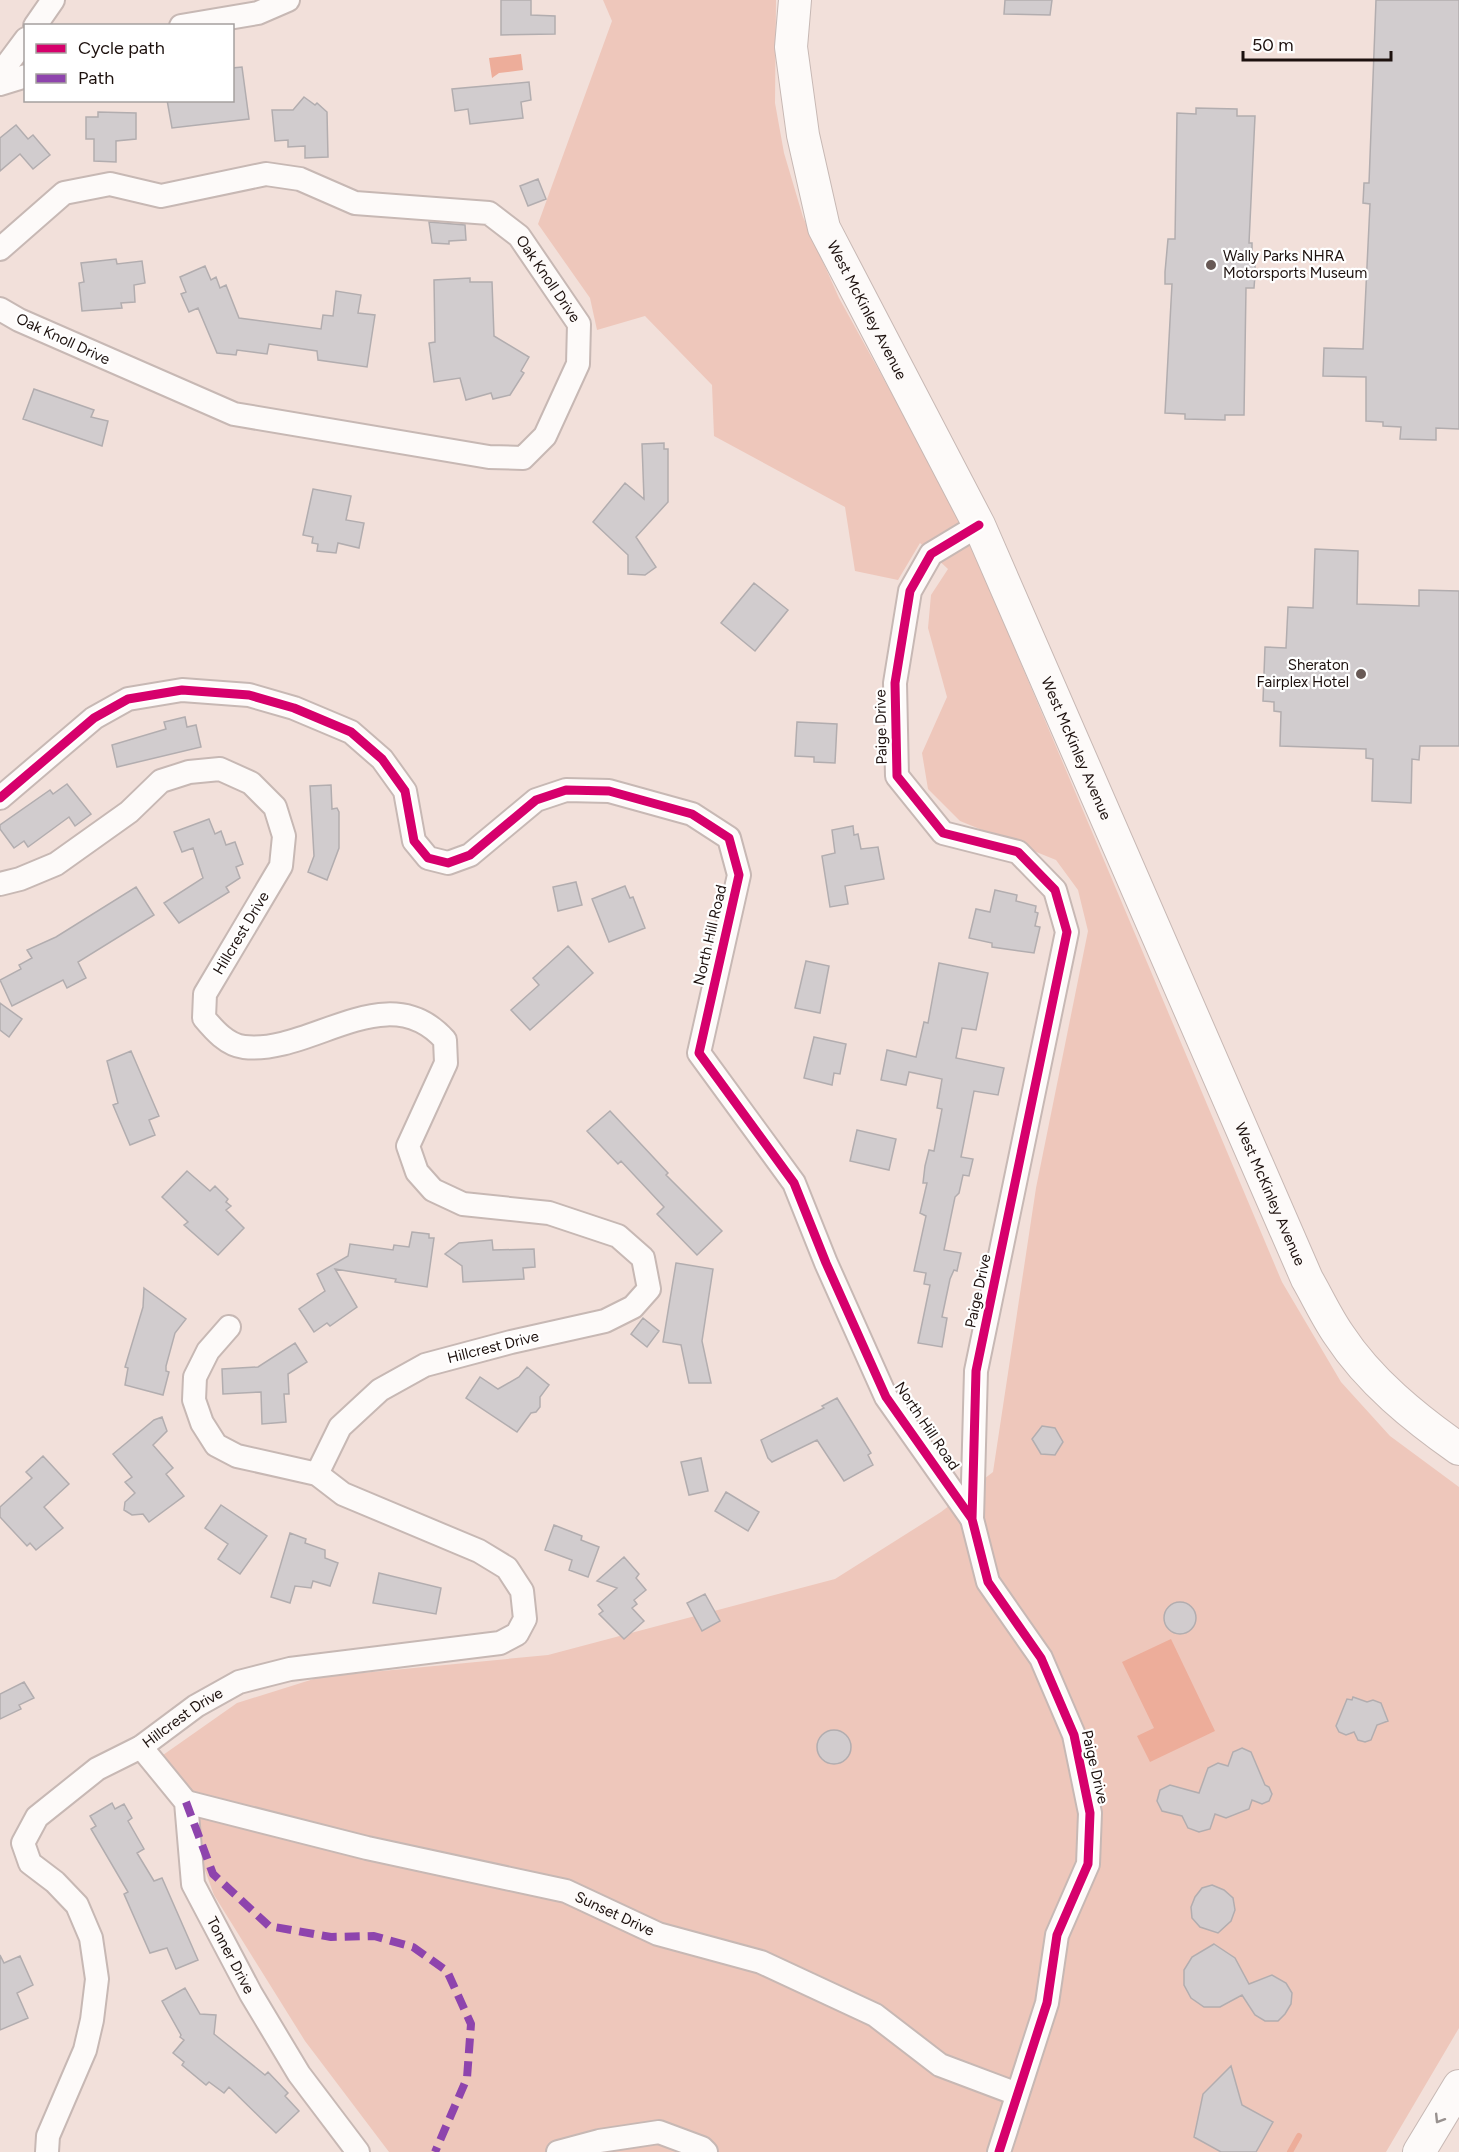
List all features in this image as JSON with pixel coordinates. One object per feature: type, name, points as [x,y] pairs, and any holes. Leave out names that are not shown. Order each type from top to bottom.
[{"type":"main road","name":"West McKinley Avenue","points":[[795,0],[791,47],[803,135],[824,228],[979,525],[1307,1279],[1340,1336],[1378,1381],[1418,1420],[1459,1449]]},
{"type":"main road","points":[[1419,2152],[1459,2086]]},
{"type":"street","points":[[36,24],[53,0]]},
{"type":"street","points":[[193,24],[258,13],[288,0]]},
{"type":"street","points":[[0,74],[24,42]]},
{"type":"street","points":[[0,84],[24,77]]},
{"type":"street","name":"Oak Knoll Drive","points":[[0,249],[64,193],[110,184],[161,196],[266,174],[300,179],[355,203],[489,213],[519,236],[579,324],[578,364],[544,436],[523,458],[489,457],[234,414],[19,320],[0,309]]},
{"type":"street","name":"Paige Drive","points":[[979,525],[930,554],[910,591],[895,683],[897,776],[943,833],[1018,852],[1055,890],[1067,932],[976,1371],[972,1519],[988,1582],[1041,1658],[1074,1735],[1090,1813],[1088,1864],[1058,1935],[1047,2003],[999,2152]]},
{"type":"street","name":"North Hill Road","points":[[0,798],[94,718],[128,699],[182,690],[249,695],[294,708],[351,732],[382,759],[405,791],[414,841],[428,858],[448,863],[470,855],[536,800],[566,790],[609,791],[692,814],[729,838],[739,875],[699,1053],[794,1183],[826,1263],[886,1397],[972,1519]]},
{"type":"street","name":"Hillcrest Drive","points":[[0,884],[20,879],[56,864],[129,812],[161,781],[189,772],[220,769],[251,783],[275,807],[284,836],[281,866],[205,994],[204,1018],[217,1035],[243,1047],[278,1045],[368,1017],[406,1015],[432,1025],[445,1040],[446,1063],[408,1146],[417,1172],[433,1190],[463,1204],[549,1213],[618,1236],[643,1258],[649,1289],[633,1307],[605,1321],[511,1342],[425,1365],[380,1390],[340,1427],[317,1474],[343,1494],[479,1551],[507,1568],[522,1591],[525,1619],[517,1634],[500,1643],[290,1669],[239,1682],[196,1706],[141,1747],[98,1769],[37,1817],[23,1843],[30,1863],[55,1882],[77,1905],[91,1938],[97,1979],[92,2020],[85,2050],[48,2136],[47,2152]]},
{"type":"street","points":[[229,1327],[208,1351],[195,1377],[194,1400],[202,1423],[216,1445],[237,1456],[317,1474]]},
{"type":"street","points":[[141,1747],[186,1802]]},
{"type":"street","name":"Sunset Drive","points":[[186,1802],[366,1848],[566,1891],[658,1934],[761,1962],[875,2014],[940,2065],[1017,2094]]},
{"type":"street","name":"Tonner Drive","points":[[186,1802],[193,1884],[251,1994],[299,2074],[358,2152]]},
{"type":"street","points":[[558,2152],[598,2141],[659,2132],[702,2148],[706,2152]]},
{"type":"shaded area","points":[[603,0],[776,0],[775,103],[784,153],[803,217],[839,298],[957,512],[1282,1282],[1341,1382],[1390,1436],[1459,1487],[1459,2028],[1386,2152],[389,2152],[305,2041],[214,1895],[163,1755],[237,1703],[320,1677],[548,1655],[835,1579],[941,1512],[993,1472],[1036,1188],[1088,931],[1078,890],[1056,860],[960,821],[928,789],[922,753],[947,697],[928,628],[931,595],[948,569],[920,543],[898,580],[855,571],[845,507],[714,436],[712,385],[645,316],[597,330],[590,298],[538,224],[612,21]]},
{"type":"shaded area","points":[[521,54],[523,70],[499,73],[492,78],[489,58]]},
{"type":"shaded area","points":[[1171,1639],[1215,1731],[1150,1762],[1137,1736],[1154,1728],[1122,1662]]},
{"type":"building","points":[[501,0],[531,0],[531,15],[555,16],[555,34],[501,35]]},
{"type":"building","points":[[1005,0],[1052,0],[1050,15],[1004,14]]},
{"type":"building","points":[[1376,0],[1459,0],[1459,429],[1436,428],[1436,440],[1400,439],[1401,427],[1383,426],[1383,422],[1366,421],[1366,377],[1323,376],[1324,348],[1363,349],[1370,204],[1363,203],[1364,183],[1369,183]]},
{"type":"building","points":[[242,67],[249,119],[172,128],[167,102],[234,102],[234,68]]},
{"type":"building","points":[[529,82],[531,100],[521,102],[523,118],[470,124],[468,109],[455,111],[452,89]]},
{"type":"building","points":[[304,97],[315,105],[317,103],[327,112],[328,157],[305,158],[305,146],[288,147],[288,140],[275,141],[272,110],[293,110]]},
{"type":"building","name":"Wally Parks NHRA Motorsports Museum","points":[[1196,108],[1237,109],[1237,116],[1255,116],[1249,243],[1252,243],[1252,255],[1255,256],[1255,275],[1254,288],[1246,288],[1244,415],[1225,415],[1225,420],[1185,419],[1185,414],[1165,413],[1172,284],[1165,284],[1165,272],[1168,239],[1175,239],[1177,113],[1196,114]]},
{"type":"building","points":[[98,112],[136,113],[136,139],[116,141],[116,162],[94,161],[94,139],[86,139],[86,117],[98,117]]},
{"type":"building","points":[[16,125],[28,139],[33,135],[50,155],[33,169],[20,154],[0,171],[0,138]]},
{"type":"building","points":[[538,179],[546,199],[528,206],[520,186]]},
{"type":"building","points":[[429,222],[465,225],[466,240],[449,241],[449,244],[432,243]]},
{"type":"building","points":[[116,259],[117,264],[142,261],[145,283],[134,285],[135,302],[121,303],[122,308],[82,311],[79,283],[84,282],[81,263]]},
{"type":"building","points":[[205,266],[211,280],[216,277],[220,288],[226,285],[239,318],[321,329],[323,315],[333,316],[336,291],[361,295],[358,313],[375,315],[367,367],[318,360],[317,351],[269,344],[267,354],[237,350],[236,355],[217,353],[198,308],[189,312],[181,294],[186,292],[180,277]]},
{"type":"building","points":[[470,278],[470,282],[492,282],[494,336],[529,357],[521,371],[524,373],[510,395],[493,399],[491,393],[466,400],[460,378],[434,382],[429,343],[435,342],[434,280]]},
{"type":"building","points":[[34,389],[94,410],[91,417],[108,421],[102,446],[23,419]]},
{"type":"building","points":[[664,443],[664,449],[668,449],[668,502],[636,537],[656,567],[645,575],[628,574],[628,555],[593,522],[625,483],[644,499],[642,444]]},
{"type":"building","points":[[313,489],[351,496],[346,520],[364,523],[359,548],[338,543],[336,553],[317,551],[318,544],[312,543],[313,537],[303,535]]},
{"type":"building","name":"Sheraton Fairplex Hotel","points":[[1315,549],[1358,551],[1357,604],[1419,606],[1419,590],[1459,591],[1459,746],[1420,746],[1419,760],[1412,759],[1411,803],[1372,801],[1373,759],[1366,758],[1366,749],[1280,746],[1281,712],[1274,711],[1274,702],[1263,701],[1265,647],[1286,648],[1288,607],[1313,608]]},
{"type":"building","points":[[754,583],[788,610],[755,651],[721,623]]},
{"type":"building","points":[[185,717],[187,727],[196,725],[201,747],[117,767],[112,745],[166,729],[164,722]]},
{"type":"building","points":[[797,722],[837,724],[835,763],[814,762],[814,757],[795,756]]},
{"type":"building","points":[[67,784],[91,814],[75,826],[69,817],[28,847],[24,841],[14,848],[0,829],[0,825],[50,790],[53,794]]},
{"type":"building","points":[[331,785],[332,809],[337,808],[339,812],[339,848],[327,880],[308,872],[314,856],[310,786]]},
{"type":"building","points":[[209,819],[215,834],[221,831],[226,845],[235,842],[243,864],[236,867],[240,878],[226,887],[229,892],[179,923],[164,903],[203,878],[193,848],[182,852],[174,832]]},
{"type":"building","points":[[853,826],[854,835],[858,834],[861,849],[878,847],[884,879],[845,886],[848,904],[830,907],[822,856],[835,853],[832,830]]},
{"type":"building","points":[[576,882],[582,905],[558,911],[553,887]]},
{"type":"building","points":[[625,886],[630,898],[633,897],[645,928],[609,942],[592,899]]},
{"type":"building","points":[[136,887],[154,915],[78,962],[86,978],[67,988],[63,980],[12,1006],[0,980],[21,969],[19,965],[32,958],[27,950],[56,937]]},
{"type":"building","points":[[995,890],[1017,895],[1016,901],[1036,906],[1035,912],[1038,913],[1035,926],[1040,927],[1034,953],[992,947],[992,943],[969,938],[976,909],[990,912]]},
{"type":"building","points":[[568,946],[593,973],[530,1030],[511,1010],[539,985],[533,978]]},
{"type":"building","points":[[806,961],[829,966],[820,1013],[795,1008]]},
{"type":"building","points":[[939,963],[988,973],[976,1030],[962,1028],[956,1058],[1004,1068],[998,1095],[974,1091],[961,1157],[973,1159],[969,1176],[963,1175],[959,1193],[955,1197],[944,1250],[961,1253],[957,1271],[954,1270],[950,1279],[942,1317],[947,1318],[942,1347],[918,1343],[930,1285],[924,1284],[926,1273],[914,1271],[926,1216],[920,1213],[927,1183],[923,1183],[925,1166],[929,1150],[934,1151],[942,1109],[937,1108],[942,1079],[909,1072],[906,1085],[881,1080],[887,1050],[916,1057],[924,1022],[928,1023]]},
{"type":"building","points":[[0,1003],[22,1019],[9,1037],[0,1030]]},
{"type":"building","points":[[814,1037],[846,1044],[840,1074],[834,1073],[832,1085],[804,1078]]},
{"type":"building","points":[[131,1051],[159,1116],[149,1120],[155,1135],[130,1145],[113,1105],[118,1103],[107,1061]]},
{"type":"building","points":[[610,1111],[668,1173],[666,1175],[722,1231],[697,1255],[657,1214],[664,1207],[621,1161],[618,1164],[587,1131]]},
{"type":"building","points":[[857,1130],[896,1139],[889,1170],[850,1161]]},
{"type":"building","points":[[187,1171],[210,1191],[215,1186],[228,1199],[226,1202],[231,1206],[226,1210],[244,1228],[218,1255],[184,1225],[188,1222],[162,1197]]},
{"type":"building","points":[[412,1232],[429,1234],[429,1238],[434,1238],[427,1287],[395,1282],[396,1279],[335,1269],[357,1307],[330,1326],[327,1323],[314,1332],[299,1309],[325,1291],[317,1274],[348,1256],[350,1244],[393,1250],[394,1245],[409,1247]]},
{"type":"building","points":[[492,1240],[493,1250],[534,1249],[535,1267],[523,1268],[524,1279],[463,1282],[462,1266],[445,1254],[459,1243]]},
{"type":"building","points":[[676,1263],[713,1269],[702,1341],[711,1383],[689,1383],[681,1345],[663,1342]]},
{"type":"building","points":[[144,1288],[186,1319],[175,1333],[166,1366],[166,1371],[169,1372],[163,1395],[125,1385],[128,1368],[125,1367],[143,1307]]},
{"type":"building","points":[[643,1318],[659,1331],[647,1347],[631,1334]]},
{"type":"building","points":[[295,1343],[307,1362],[288,1374],[289,1394],[284,1394],[286,1422],[262,1424],[261,1392],[223,1394],[222,1369],[258,1367]]},
{"type":"building","points":[[527,1367],[549,1385],[540,1397],[540,1407],[536,1412],[531,1413],[517,1432],[466,1398],[480,1377],[498,1389],[519,1377]]},
{"type":"building","points":[[837,1398],[871,1453],[868,1455],[873,1465],[844,1481],[817,1440],[772,1462],[768,1458],[761,1440],[824,1408],[822,1406]]},
{"type":"building","points":[[162,1417],[167,1431],[153,1445],[173,1468],[166,1474],[184,1496],[149,1522],[143,1514],[132,1515],[124,1510],[125,1502],[135,1493],[125,1482],[132,1477],[113,1454],[154,1420]]},
{"type":"building","points":[[1042,1426],[1055,1428],[1063,1442],[1055,1455],[1041,1454],[1032,1439]]},
{"type":"building","points":[[43,1456],[69,1484],[44,1507],[63,1528],[36,1550],[30,1543],[27,1546],[0,1517],[0,1507],[32,1478],[26,1472]]},
{"type":"building","points":[[701,1458],[708,1491],[689,1495],[681,1462]]},
{"type":"building","points":[[726,1492],[759,1512],[748,1531],[715,1511]]},
{"type":"building","points":[[221,1505],[267,1536],[240,1574],[218,1559],[228,1544],[205,1528]]},
{"type":"building","points":[[554,1525],[582,1536],[581,1540],[599,1547],[588,1577],[569,1570],[572,1560],[545,1550]]},
{"type":"building","points":[[290,1533],[306,1539],[305,1543],[325,1550],[325,1558],[338,1563],[330,1586],[313,1581],[311,1588],[295,1586],[290,1603],[271,1597]]},
{"type":"building","points":[[624,1557],[639,1574],[636,1578],[646,1590],[634,1600],[637,1604],[632,1608],[644,1621],[624,1639],[599,1614],[603,1611],[598,1605],[617,1588],[597,1581]]},
{"type":"building","points":[[379,1573],[441,1588],[436,1614],[373,1603]]},
{"type":"building","points":[[705,1594],[720,1621],[702,1631],[687,1603]]},
{"type":"building","points":[[1180,1602],[1191,1607],[1196,1618],[1191,1629],[1180,1634],[1169,1629],[1164,1618],[1169,1607]]},
{"type":"building","points":[[24,1682],[34,1698],[19,1705],[21,1709],[0,1719],[0,1694]]},
{"type":"building","points":[[1353,1697],[1367,1702],[1373,1700],[1381,1703],[1388,1721],[1377,1725],[1371,1740],[1365,1742],[1358,1740],[1354,1732],[1346,1735],[1339,1732],[1336,1726],[1347,1699],[1352,1700]]},
{"type":"building","points":[[834,1730],[846,1735],[851,1747],[846,1759],[834,1764],[822,1759],[817,1747],[822,1735]]},
{"type":"building","points":[[1242,1748],[1251,1752],[1265,1785],[1269,1787],[1272,1794],[1269,1801],[1262,1804],[1252,1800],[1249,1809],[1226,1818],[1215,1814],[1210,1829],[1199,1832],[1188,1828],[1182,1816],[1162,1811],[1157,1801],[1160,1790],[1170,1785],[1199,1793],[1208,1768],[1218,1763],[1228,1766],[1233,1752]]},
{"type":"building","points":[[112,1803],[115,1809],[124,1804],[132,1818],[128,1821],[144,1849],[137,1853],[154,1881],[162,1878],[198,1960],[176,1969],[167,1948],[150,1953],[124,1894],[128,1892],[91,1829],[96,1826],[90,1816]]},
{"type":"building","points":[[1212,1885],[1224,1890],[1233,1898],[1235,1910],[1231,1921],[1218,1933],[1200,1927],[1192,1918],[1191,1907],[1195,1897],[1202,1888]]},
{"type":"building","points":[[1214,1944],[1235,1958],[1249,1984],[1272,1975],[1286,1983],[1292,1993],[1291,2004],[1278,2021],[1265,2021],[1255,2015],[1242,1995],[1220,2007],[1204,2007],[1191,1998],[1184,1985],[1184,1970],[1192,1957]]},
{"type":"building","points":[[0,1955],[4,1963],[20,1956],[33,1985],[17,1993],[28,2018],[0,2030]]},
{"type":"building","points":[[185,1988],[200,2014],[216,2015],[214,2034],[265,2075],[268,2072],[288,2093],[285,2096],[299,2111],[276,2133],[229,2087],[224,2093],[209,2082],[206,2085],[182,2065],[184,2062],[173,2053],[184,2040],[180,2037],[162,2001]]},
{"type":"building","points":[[1231,2066],[1242,2105],[1273,2122],[1256,2152],[1221,2152],[1194,2137],[1203,2094]]},
{"type":"waterway","points":[[1290,2152],[1299,2136]]},
{"type":"marked path","points":[[186,1802],[213,1874],[269,1926],[331,1937],[374,1936],[413,1947],[447,1971],[471,2024],[467,2078],[435,2152]]},
{"type":"cycle path","points":[[979,525],[931,554],[910,591],[895,683],[897,776],[943,833],[1018,852],[1055,890],[1067,932],[976,1371],[972,1519],[988,1582],[1041,1658],[1074,1735],[1090,1813],[1088,1864],[1057,1935],[1047,2003],[999,2152]]},
{"type":"cycle path","points":[[0,798],[94,718],[128,699],[182,690],[249,695],[294,708],[351,732],[382,759],[405,791],[414,841],[428,858],[448,863],[470,855],[536,800],[566,790],[609,791],[692,814],[729,838],[739,875],[699,1053],[794,1183],[826,1263],[886,1397],[972,1519]]},
{"type":"place","name":"Wally Parks NHRA Motorsports Museum","points":[[1211,265]]},
{"type":"place","name":"Sheraton Fairplex Hotel","points":[[1361,674]]}]
